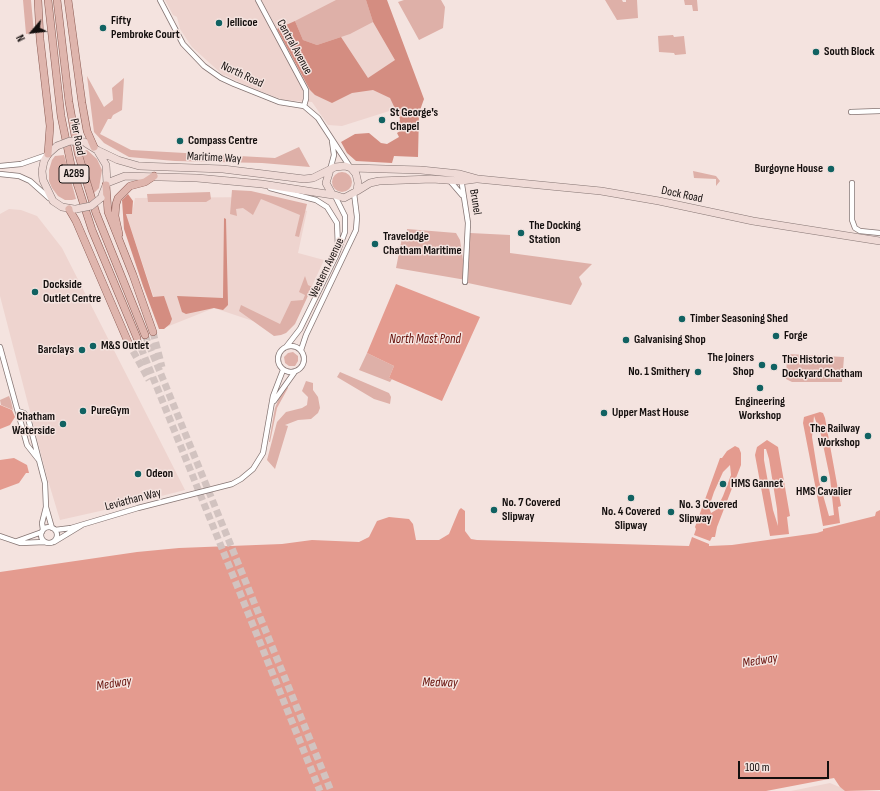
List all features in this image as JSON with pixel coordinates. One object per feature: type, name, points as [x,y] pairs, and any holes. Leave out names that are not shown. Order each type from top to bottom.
[{"type":"main road","points":[[38,0],[40,38],[50,126],[48,154]]},
{"type":"main road","name":"Pier Road","points":[[48,0],[61,116],[71,165],[92,230],[137,338]]},
{"type":"main road","name":"Pier Road","points":[[57,0],[69,102],[78,153],[96,213],[145,335]]},
{"type":"main road","points":[[68,0],[87,131],[96,148]]},
{"type":"main road","points":[[118,236],[119,232],[115,209],[118,198],[130,186],[145,182],[154,176]]},
{"type":"main road","points":[[107,184],[108,212],[153,332]]},
{"type":"main road","points":[[73,209],[76,221],[128,342]]},
{"type":"street","name":"North Road","points":[[160,0],[183,44],[204,66],[221,78],[279,102],[304,106]]},
{"type":"street","name":"Central Avenue","points":[[258,0],[306,90],[304,106]]},
{"type":"street","points":[[304,106],[318,118],[358,178],[356,192],[344,198],[334,195],[328,189],[326,183],[334,154],[332,141]]},
{"type":"street","points":[[851,112],[880,111]]},
{"type":"street","points":[[0,166],[21,164],[48,154],[57,146],[70,141],[84,142],[96,148],[106,165],[107,184],[101,198],[91,206],[73,209],[55,203],[30,180],[19,176],[0,174]]},
{"type":"street","name":"Maritime Way","points":[[96,148],[118,160],[141,166],[230,169],[307,179],[330,170]]},
{"type":"street","points":[[48,154],[42,168],[42,176],[47,190],[55,203]]},
{"type":"street","points":[[330,170],[339,166],[350,168]]},
{"type":"street","name":"Dock Road","points":[[350,168],[421,170],[461,178],[601,191],[659,200],[753,221],[880,241]]},
{"type":"street","name":"Maritime Way","points":[[107,184],[125,176],[154,176],[262,184],[334,195]]},
{"type":"street","name":"Dock Road","points":[[356,192],[370,183],[378,181],[409,179],[450,180],[461,178]]},
{"type":"street","name":"Brunel","points":[[461,178],[468,223],[465,282]]},
{"type":"street","points":[[450,180],[457,187],[464,198]]},
{"type":"street","points":[[852,183],[852,220],[856,230],[880,233]]},
{"type":"street","points":[[262,184],[271,188],[316,200],[328,207],[337,225],[338,246],[336,256]]},
{"type":"street","name":"Western Avenue","points":[[301,350],[306,334],[356,230],[356,192]]},
{"type":"street","name":"Western Avenue","points":[[286,347],[300,329],[336,256],[345,232],[346,222],[343,211],[334,195]]},
{"type":"street","points":[[294,346],[301,350],[304,357],[304,365],[294,373],[283,370],[278,363],[278,356],[286,347],[294,346]]},
{"type":"street","points":[[0,347],[28,447],[39,460]]},
{"type":"street","name":"Leviathan Way","points":[[54,529],[84,524],[232,484],[241,479],[253,469],[263,453],[274,401],[273,396],[283,370]]},
{"type":"street","name":"Leviathan Way","points":[[274,401],[294,373]]},
{"type":"street","points":[[18,412],[24,413],[28,418],[45,483],[46,507],[41,537],[46,542]]},
{"type":"street","points":[[0,536],[20,543],[54,542],[57,536],[46,507]]},
{"type":"street","name":"Leviathan Way","points":[[54,542],[64,538],[84,524]]},
{"type":"street","points":[[17,541],[42,531],[47,527],[54,529]]},
{"type":"shaded area","points":[[23,0],[31,0],[34,33],[26,34]]},
{"type":"shaded area","points":[[165,0],[385,0],[424,100],[342,126],[328,125],[312,102],[283,100],[245,85],[225,75],[224,76],[192,47],[180,29],[177,17],[173,15]]},
{"type":"shaded area","points":[[336,0],[366,0],[373,22],[350,34],[317,45],[303,40],[295,21]]},
{"type":"shaded area","points":[[366,0],[387,0],[424,99],[419,113],[418,157],[394,156],[392,163],[356,161],[347,153],[341,142],[355,134],[369,133],[381,143],[387,144],[399,137],[397,133],[400,131],[398,128],[400,119],[390,98],[373,90],[352,93],[332,103],[315,95],[310,90],[277,29],[295,21],[303,40],[317,45],[341,37],[368,78],[395,60],[373,22]]},
{"type":"shaded area","points":[[404,0],[441,0],[445,7],[443,28],[419,40],[398,2]]},
{"type":"shaded area","points":[[605,0],[622,0],[623,2],[626,2],[626,0],[637,0],[638,18],[617,20]]},
{"type":"shaded area","points":[[684,0],[697,0],[698,11],[693,11],[692,5],[685,5]]},
{"type":"shaded area","points":[[673,35],[674,37],[684,36],[686,54],[675,55],[674,53],[659,52],[658,36]]},
{"type":"shaded area","points":[[87,76],[104,107],[113,100],[112,88],[124,78],[122,110],[113,115],[111,119],[108,119],[100,134],[131,150],[275,158],[299,147],[310,167],[262,163],[175,161],[129,157],[104,143],[94,132]]},
{"type":"shaded area","points":[[87,150],[97,159],[102,170],[99,188],[94,193],[82,152]]},
{"type":"shaded area","points":[[64,155],[76,199],[72,200],[65,200],[58,196],[49,181],[49,170],[52,160],[55,156]]},
{"type":"shaded area","points":[[693,171],[716,176],[720,181],[716,186],[716,179],[694,178]]},
{"type":"shaded area","points":[[342,172],[349,175],[352,182],[349,189],[342,192],[335,189],[332,182],[335,175]]},
{"type":"shaded area","points":[[232,190],[251,191],[307,204],[299,237],[295,236],[300,215],[261,199],[253,215],[243,208],[236,209],[237,216],[230,214]]},
{"type":"shaded area","points":[[210,192],[211,199],[206,202],[148,202],[147,194]]},
{"type":"shaded area","points":[[128,194],[133,201],[132,214],[126,214],[153,297],[164,296],[172,319],[170,324],[164,329],[159,329],[124,229],[122,200]]},
{"type":"shaded area","points":[[260,197],[307,211],[298,253],[324,260],[300,312],[283,331],[214,308],[164,328],[126,214],[132,214],[135,198]]},
{"type":"shaded area","points":[[9,209],[21,210],[37,216],[62,248],[185,490],[60,520],[47,477],[0,296],[0,214]]},
{"type":"shaded area","points":[[224,218],[226,219],[228,305],[223,310],[214,308],[186,314],[182,312],[177,296],[223,298]]},
{"type":"shaded area","points":[[407,229],[456,233],[460,240],[466,280],[396,268],[403,233],[407,234]]},
{"type":"shaded area","points":[[470,233],[510,235],[510,253],[592,264],[579,277],[582,284],[571,305],[468,283]]},
{"type":"shaded area","points":[[305,276],[308,285],[312,287],[295,324],[286,333],[274,336],[239,311],[241,305],[280,324],[291,301],[303,300],[305,295],[299,292]]},
{"type":"shaded area","points":[[293,352],[298,356],[298,361],[295,366],[289,366],[285,363],[284,357],[288,353]]},
{"type":"shaded area","points":[[367,353],[394,366],[389,378],[392,379],[390,382],[359,370]]},
{"type":"shaded area","points":[[787,354],[844,357],[842,382],[792,382],[786,379]]},
{"type":"shaded area","points":[[340,372],[389,393],[391,397],[390,404],[374,399],[337,377]]},
{"type":"shaded area","points":[[306,381],[313,383],[313,390],[318,397],[320,408],[318,413],[311,419],[298,420],[285,425],[288,426],[275,469],[267,460],[277,422],[286,412],[302,408],[307,405],[308,397],[302,391]]},
{"type":"shaded area","points":[[287,386],[288,388],[277,408],[269,442],[275,408],[280,396]]},
{"type":"shaded area","points":[[9,396],[13,410],[1,405],[0,400]]},
{"type":"shaded area","points":[[830,783],[849,791],[791,791]]},
{"type":"water","name":"North Mast Pond","points":[[396,284],[480,317],[442,401],[389,378],[394,366],[367,353]]},
{"type":"water","points":[[0,405],[12,410],[15,417],[10,425],[0,429]]},
{"type":"water","points":[[820,412],[823,413],[825,418],[841,506],[838,507],[840,523],[823,526],[803,423],[804,417]],"holes":[[[814,416],[821,435],[830,478],[834,515],[829,516],[819,481],[812,437]]]},
{"type":"water","points":[[767,440],[778,447],[790,516],[787,517],[789,534],[770,536],[755,455],[757,447]],"holes":[[[764,449],[766,449],[777,509],[778,526],[773,510],[764,460]]]},
{"type":"water","points":[[735,446],[739,448],[741,453],[741,465],[717,527],[715,537],[712,537],[710,541],[694,535],[696,529],[695,527],[720,458],[722,458],[727,451]],"holes":[[[730,465],[731,475],[716,510],[711,513],[709,507],[714,492],[723,472]]]},
{"type":"water","points":[[14,458],[27,465],[29,473],[26,473],[19,483],[0,490],[0,460]]},
{"type":"water","name":"Medway","points":[[461,508],[465,511],[465,531],[471,539],[477,540],[689,546],[692,537],[709,544],[709,546],[732,545],[817,533],[823,531],[823,529],[875,516],[876,512],[880,510],[880,790],[845,791],[840,787],[834,778],[766,791],[0,791],[0,572],[137,552],[179,548],[282,544],[312,540],[359,542],[369,537],[377,521],[389,517],[409,519],[413,524],[416,540],[439,540],[449,534]]},
{"type":"tunnel","points":[[153,332],[162,367]]},
{"type":"tunnel","points":[[145,335],[331,791]]},
{"type":"tunnel","points":[[137,338],[320,791]]},
{"type":"tunnel","points":[[128,342],[149,380]]},
{"type":"place","name":"Jellicoe","points":[[219,23]]},
{"type":"place","name":"Fifty Pembroke Court","points":[[103,28]]},
{"type":"place","name":"South Block","points":[[816,52]]},
{"type":"place","name":"St George's Chapel","points":[[382,120]]},
{"type":"place","name":"Compass Centre","points":[[180,141]]},
{"type":"place","name":"Burgoyne House","points":[[831,169]]},
{"type":"place","name":"The Docking Station","points":[[521,233]]},
{"type":"place","name":"Travelodge Chatham Maritime","points":[[375,244]]},
{"type":"place","name":"Dockside Outlet Centre","points":[[35,292]]},
{"type":"place","name":"Timber Seasoning Shed","points":[[682,319]]},
{"type":"place","name":"Forge","points":[[776,336]]},
{"type":"place","name":"Galvanising Shop","points":[[626,340]]},
{"type":"place","name":"M&S Outlet","points":[[93,346]]},
{"type":"place","name":"Barclays","points":[[82,350]]},
{"type":"place","name":"The Joiners Shop","points":[[762,365]]},
{"type":"place","name":"The Historic Dockyard Chatham","points":[[774,367]]},
{"type":"place","name":"No. 1 Smithery","points":[[698,372]]},
{"type":"place","name":"Engineering Workshop","points":[[760,388]]},
{"type":"place","name":"PureGym","points":[[83,411]]},
{"type":"place","name":"Upper Mast House","points":[[604,413]]},
{"type":"place","name":"Chatham Waterside","points":[[63,424]]},
{"type":"place","name":"The Railway Workshop","points":[[868,436]]},
{"type":"place","name":"Odeon","points":[[138,474]]},
{"type":"place","name":"HMS Cavalier","points":[[824,479]]},
{"type":"place","name":"HMS Gannet","points":[[723,484]]},
{"type":"place","name":"No. 4 Covered Slipway","points":[[631,498]]},
{"type":"place","name":"No. 7 Covered Slipway","points":[[494,510]]},
{"type":"place","name":"No. 3 Covered Slipway","points":[[671,512]]}]
